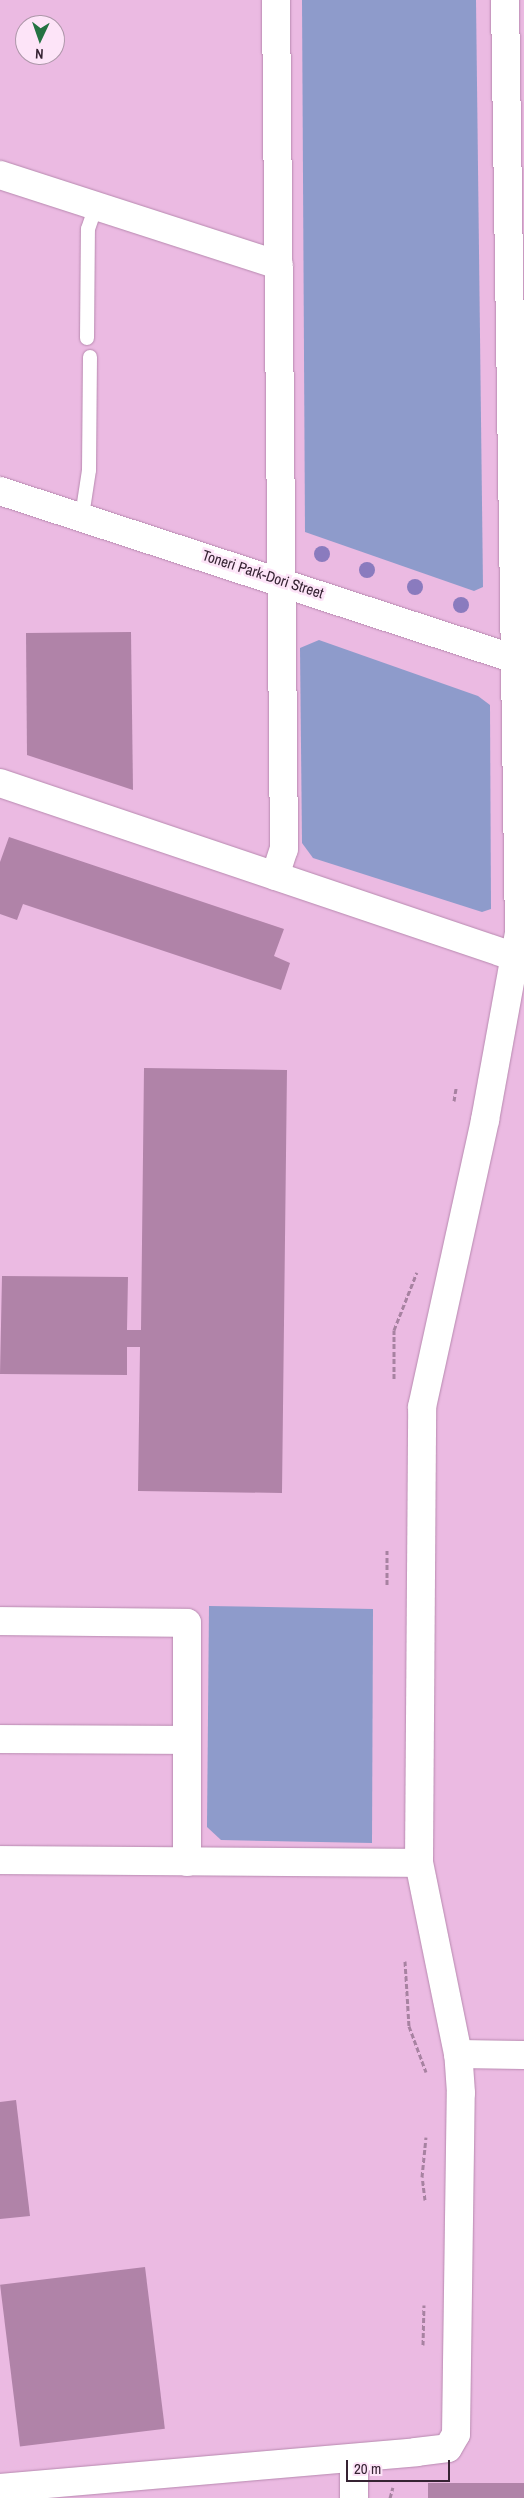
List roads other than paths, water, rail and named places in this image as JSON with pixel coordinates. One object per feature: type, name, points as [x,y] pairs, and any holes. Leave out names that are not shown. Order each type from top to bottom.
[{"type":"street","points":[[275,876],[284,849],[276,0]]},
{"type":"street","points":[[0,2488],[354,2459],[448,2448],[456,2434],[458,2054],[419,1863],[422,1407],[485,1120],[518,958],[520,661],[519,346],[515,79],[505,0]]},
{"type":"street","points":[[0,175],[279,265]]},
{"type":"street","name":"Toneri Park-Dori Street","points":[[0,491],[280,579],[520,661]]},
{"type":"street","points":[[0,784],[518,958]]},
{"type":"street","points":[[0,1621],[187,1623],[187,1862]]},
{"type":"street","points":[[0,1739],[186,1740]]},
{"type":"street","points":[[0,1860],[419,1863]]},
{"type":"street","points":[[458,2054],[524,2055]]},
{"type":"street","points":[[354,2459],[354,2498]]},
{"type":"lane","points":[[88,338],[88,229],[96,206]]},
{"type":"lane","points":[[82,516],[89,470],[90,357]]}]
